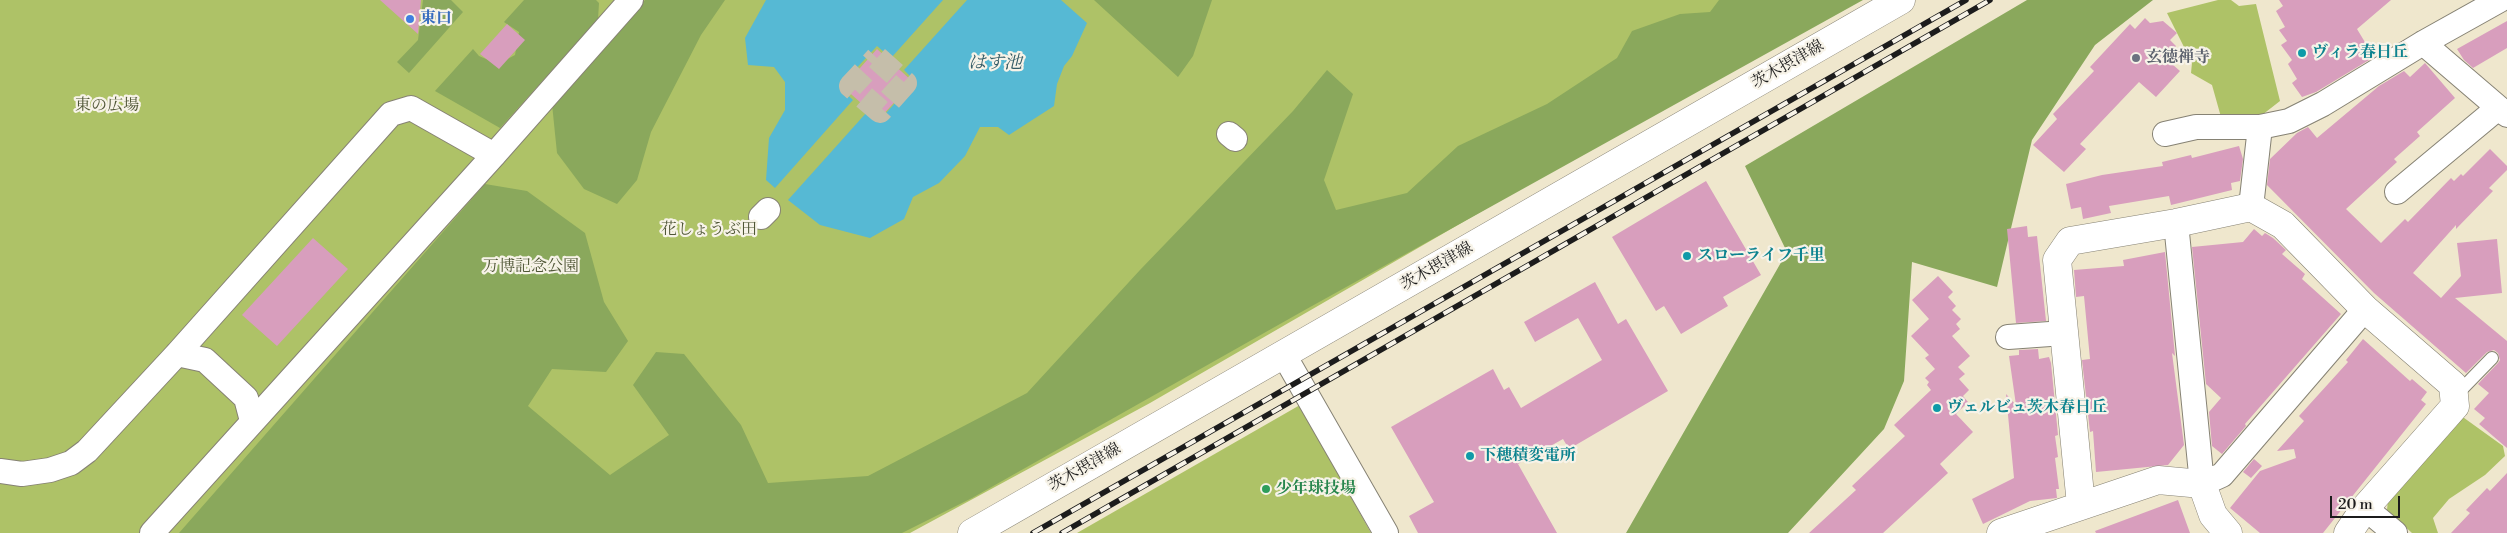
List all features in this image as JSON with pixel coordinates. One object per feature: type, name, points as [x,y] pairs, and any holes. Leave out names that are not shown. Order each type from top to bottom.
[{"type":"street","points":[[152,533],[494,155],[631,0]]},
{"type":"street","name":"茨木摂津線","points":[[972,533],[1901,0]]},
{"type":"street","points":[[2165,134],[2196,127],[2260,127],[2289,121],[2323,104],[2423,43],[2500,0]]},
{"type":"street","points":[[2397,192],[2503,111],[2423,43]]},
{"type":"street","points":[[0,471],[22,474],[50,470],[71,463],[87,450],[177,354],[391,114],[410,108],[494,155]]},
{"type":"street","points":[[2252,207],[2260,127]]},
{"type":"street","points":[[2081,505],[2057,260],[2070,241],[2176,223],[2252,207],[2283,225],[2365,309],[2453,386],[2455,406],[2365,508],[2348,533]]},
{"type":"street","points":[[2176,223],[2202,484],[2214,514],[2228,533]]},
{"type":"street","points":[[2000,533],[2158,480],[2202,484],[2222,475],[2365,309]]},
{"type":"street","points":[[2008,337],[2064,333]]},
{"type":"street","points":[[177,354],[205,360],[246,398],[252,421]]},
{"type":"street","points":[[1284,355],[1386,533]]},
{"type":"street","points":[[2365,508],[2395,533]]},
{"type":"lane","points":[[2454,397],[2492,358]]},
{"type":"green space","name":"万博記念公園","points":[[0,0],[1847,0],[1150,403],[910,533],[0,533]]},
{"type":"green space","points":[[423,0],[451,0],[463,12],[409,73],[397,62],[418,40]]},
{"type":"green space","points":[[524,0],[596,0],[599,3],[598,19],[500,128],[435,91],[473,49],[479,56],[498,64],[515,55],[519,32],[504,22]]},
{"type":"green space","points":[[645,0],[725,0],[701,35],[651,132],[637,180],[617,204],[584,189],[557,153],[552,104]]},
{"type":"green space","points":[[1094,0],[1212,0],[1193,56],[1178,77]]},
{"type":"green space","points":[[1719,0],[1863,0],[1303,311],[972,498],[902,533],[179,533],[485,184],[527,191],[585,233],[604,302],[628,341],[606,372],[552,369],[528,406],[610,475],[669,435],[633,385],[656,352],[684,354],[741,425],[768,483],[868,476],[1027,393],[1140,270],[1293,111],[1327,70],[1353,94],[1324,180],[1336,210],[1407,193],[1458,146],[1547,104],[1617,58],[1632,31],[1680,14],[1710,12]]},
{"type":"green space","points":[[2027,0],[2153,0],[2095,45],[2032,140],[1997,287],[1912,262],[1904,381],[1884,429],[1788,533],[1626,533],[1787,252],[1745,166]]},
{"type":"green space","points":[[2218,0],[2231,0],[2239,6],[2256,4],[2280,101],[2262,115],[2221,117],[2212,85],[2191,73],[2192,63],[2167,13]]},
{"type":"green space","points":[[1300,405],[1371,533],[1077,533]]},
{"type":"green space","points":[[2460,415],[2503,446],[2505,456],[2485,475],[2449,499],[2433,518],[2438,533],[2412,533],[2387,510],[2388,500]]},
{"type":"water","points":[[766,0],[943,0],[891,58],[877,46],[839,87],[853,100],[775,188],[766,180],[769,138],[785,110],[785,82],[774,67],[748,65],[745,38]]},
{"type":"water","name":"はす池","points":[[967,0],[1061,0],[1087,23],[1072,56],[1064,66],[1057,84],[1054,106],[1009,135],[998,127],[980,127],[965,156],[939,183],[913,197],[904,219],[870,238],[820,225],[788,200],[867,112],[878,122],[915,81],[904,70]]},
{"type":"building","name":"東口","points":[[380,0],[421,0],[418,34]]},
{"type":"building","points":[[2279,0],[2391,0],[2357,29],[2374,57],[2316,92],[2302,97],[2292,83],[2297,79],[2288,64],[2292,60],[2281,45],[2287,41],[2279,30],[2285,27],[2276,11],[2283,6]]},
{"type":"building","points":[[2145,18],[2150,23],[2163,21],[2177,33],[2170,40],[2176,46],[2165,58],[2180,71],[2156,97],[2139,82],[2080,144],[2086,149],[2064,172],[2033,145],[2057,119],[2053,114],[2094,71],[2090,67],[2130,24],[2135,29]]},
{"type":"building","points":[[2507,21],[2507,48],[2473,68],[2464,60],[2457,49]]},
{"type":"building","points":[[507,24],[525,40],[499,69],[480,54]]},
{"type":"building","points":[[877,49],[913,82],[879,119],[843,87]]},
{"type":"building","points":[[2425,63],[2455,98],[2417,132],[2420,136],[2394,159],[2397,162],[2346,209],[2381,243],[2405,219],[2408,222],[2451,178],[2454,181],[2461,174],[2463,176],[2490,149],[2507,166],[2507,170],[2489,188],[2493,191],[2456,229],[2456,225],[2413,273],[2441,298],[2461,276],[2457,243],[2497,239],[2502,293],[2455,298],[2507,341],[2507,448],[2479,424],[2485,418],[2474,409],[2489,393],[2478,384],[2500,360],[2498,353],[2494,350],[2487,352],[2466,373],[2374,293],[2267,185],[2270,159],[2297,133],[2308,127],[2317,138],[2379,86],[2404,71],[2410,77]]},
{"type":"building","points":[[2239,146],[2243,159],[2240,181],[2231,183],[2232,190],[2171,205],[2169,196],[2109,206],[2111,213],[2083,219],[2081,207],[2071,209],[2066,184],[2102,175],[2163,166],[2162,162],[2191,155],[2192,158]]},
{"type":"building","name":"スローライフ千里","points":[[1706,181],[1761,275],[1723,297],[1728,306],[1681,334],[1664,306],[1656,311],[1612,237]]},
{"type":"building","points":[[2027,226],[2028,237],[2037,236],[2046,321],[2016,323],[2007,229]]},
{"type":"building","points":[[2254,229],[2262,236],[2265,233],[2273,238],[2286,250],[2282,254],[2305,274],[2302,279],[2341,314],[2245,424],[2246,426],[2222,454],[2212,446],[2209,412],[2221,398],[2206,384],[2192,247],[2243,242]]},
{"type":"building","points":[[313,238],[348,269],[277,346],[242,315]]},
{"type":"building","points":[[2165,252],[2175,356],[2172,353],[2184,445],[2168,465],[2096,472],[2093,431],[2090,432],[2082,360],[2090,359],[2084,296],[2076,297],[2074,270],[2124,266],[2123,260]]},
{"type":"building","name":"ヴェルビュ茨木春日丘","points":[[1938,276],[1953,292],[1948,297],[1956,306],[1952,310],[1961,319],[1956,324],[1960,329],[1952,336],[1970,356],[1958,367],[1965,374],[1959,379],[1969,390],[1963,396],[1968,402],[1956,414],[1973,432],[1940,464],[1948,473],[1883,533],[1809,533],[1856,490],[1852,486],[1905,436],[1894,425],[1931,390],[1927,385],[1929,382],[1925,378],[1935,369],[1925,358],[1929,355],[1911,336],[1929,319],[1912,300]]},
{"type":"building","points":[[1595,282],[1618,324],[1626,319],[1668,391],[1569,449],[1563,439],[1518,464],[1557,533],[1418,533],[1409,516],[1434,502],[1391,427],[1493,369],[1504,390],[1509,387],[1521,408],[1602,360],[1578,318],[1535,342],[1524,322]]},
{"type":"building","points":[[2363,339],[2410,381],[2412,379],[2427,392],[2421,400],[2426,404],[2323,533],[2260,533],[2230,508],[2260,471],[2296,458],[2294,449],[2277,451],[2304,421],[2299,416],[2348,362],[2346,360]]},
{"type":"building","points":[[2038,349],[2039,359],[2049,357],[2051,363],[2058,435],[2055,436],[2058,457],[2055,458],[2059,489],[2056,489],[2057,498],[2030,501],[1983,524],[1972,499],[2014,478],[2006,394],[2016,405],[2009,356],[2019,355],[2019,350]]},
{"type":"building","points":[[2254,459],[2262,466],[2251,478],[2243,472]]},
{"type":"building","points":[[2507,473],[2507,533],[2451,533],[2470,513],[2466,510],[2487,488],[2490,491]]},
{"type":"building","points":[[2178,500],[2190,533],[2096,533],[2095,531]]},
{"type":"tunnel","points":[[877,58],[905,83],[880,111],[851,86],[877,58]]},
{"type":"railway","points":[[1033,533],[1966,0]]},
{"type":"railway","points":[[1062,533],[1990,0]]},
{"type":"place","name":"東口","points":[[410,19]]},
{"type":"place","name":"ヴィラ春日丘","points":[[2302,53]]},
{"type":"place","name":"玄徳禅寺","points":[[2136,58]]},
{"type":"place","name":"スローライフ千里","points":[[1687,256]]},
{"type":"place","name":"ヴェルビュ茨木春日丘","points":[[1937,408]]},
{"type":"place","name":"下穂積変電所","points":[[1470,456]]},
{"type":"place","name":"少年球技場","points":[[1266,489]]},
{"type":"park label","name":"東の広場","points":[[107,106]]},
{"type":"park label","name":"花しょうぶ田","points":[[709,230]]}]
